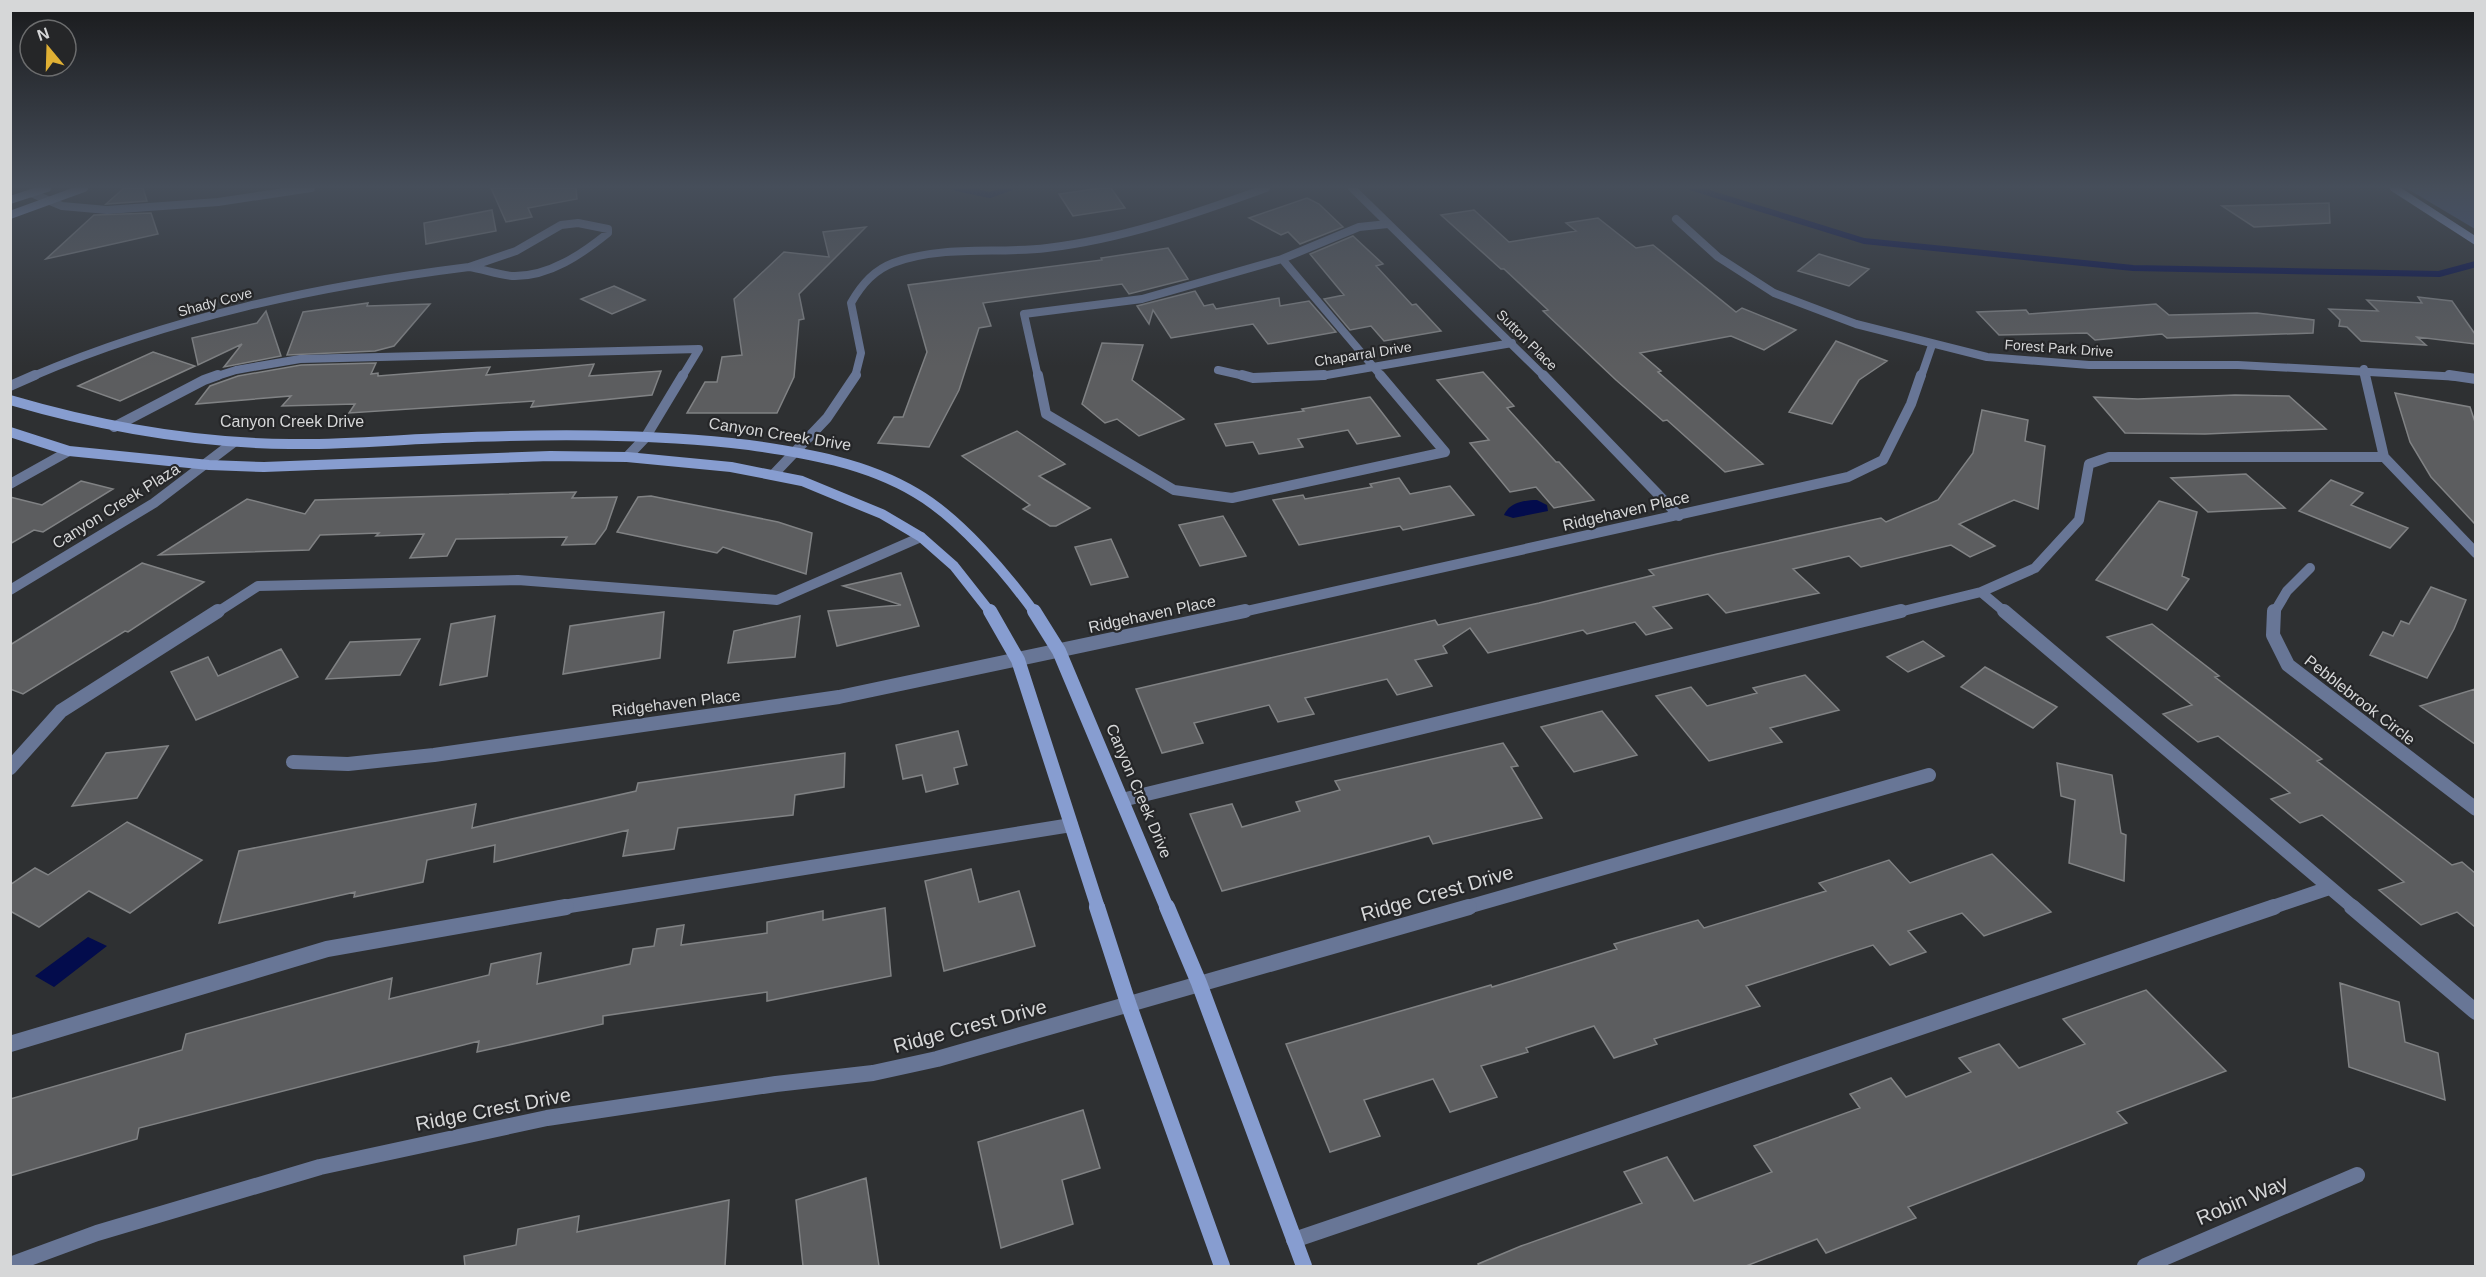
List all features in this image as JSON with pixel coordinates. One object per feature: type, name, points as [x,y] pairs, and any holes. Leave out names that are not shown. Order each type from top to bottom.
[{"type":"street","name":"Shady Cove","points":[[10,386],[94,352],[234,310],[351,283],[469,267],[522,248]]},
{"type":"street","name":"Shady Cove","points":[[469,267],[513,276],[537,273],[588,248]]},
{"type":"street","points":[[773,475],[824,424],[854,378],[862,355],[852,317],[851,303],[870,276],[893,263],[949,254],[1025,251],[1048,248]]},
{"type":"street","points":[[1282,259],[1446,452],[1232,498],[1174,490],[1046,414],[1024,314],[1142,299],[1282,259],[1309,248]]},
{"type":"street","name":"Sutton Place","points":[[1413,248],[1512,343],[1679,516]]},
{"type":"street","name":"Forest Park Drive","points":[[1708,248],[1718,257],[1774,293],[1856,324],[1987,357],[2049,364],[2238,364],[2364,369],[2475,379]]},
{"type":"street","name":"Chaparral Drive","points":[[1218,370],[1253,378],[1286,378],[1372,367],[1512,343]]},
{"type":"street","name":"Ridgehaven Place","points":[[293,762],[348,764],[434,755],[839,697],[1679,516],[1848,477],[1883,459],[1911,404],[1932,345]]},
{"type":"street","points":[[114,427],[204,381],[269,363],[300,359],[699,349],[645,438],[627,457]]},
{"type":"street","points":[[2364,369],[2384,457],[2475,553]]},
{"type":"street","name":"Canyon Creek Drive","points":[[10,400],[114,427],[164,436],[234,442],[304,443],[489,437],[645,438],[739,444],[837,459],[864,468],[917,493],[974,541],[1006,574],[1040,618],[1059,651],[1199,983],[1304,1266]]},
{"type":"street","points":[[10,432],[69,451],[209,465],[287,467],[550,456],[627,457],[731,467],[802,481],[882,514],[921,537],[954,566],[982,599],[1004,632],[1018,660],[1128,1003],[1219,1266]]},
{"type":"street","name":"Canyon Creek Plaza","points":[[10,590],[140,514],[209,465],[234,442]]},
{"type":"street","points":[[10,484],[69,451]]},
{"type":"street","points":[[1122,800],[1981,592],[2035,568],[2079,520],[2089,464],[2109,457],[2384,457]]},
{"type":"street","points":[[10,768],[61,711],[258,586],[518,580],[777,600],[921,537]]},
{"type":"street","name":"Pebblebrook Circle","points":[[2310,568],[2281,596],[2272,615],[2271,632],[2277,648],[2288,665],[2475,808]]},
{"type":"street","points":[[1981,592],[2475,1012]]},
{"type":"street","name":"Ridge Crest Drive","points":[[10,1265],[97,1233],[320,1167],[547,1118],[776,1084],[873,1073],[936,1059],[1929,775]]},
{"type":"street","points":[[10,1044],[327,949],[546,910],[1071,825]]},
{"type":"street","points":[[1294,1240],[2330,888]]},
{"type":"street","name":"Robin Way","points":[[2145,1266],[2357,1175]]},
{"type":"shaded area","points":[[1537,500],[1547,505],[1548,511],[1513,518],[1504,515],[1509,508],[1518,503]]},
{"type":"shaded area","points":[[88,937],[107,946],[54,987],[35,976]]},
{"type":"building","points":[[58,248],[97,248],[46,259]]},
{"type":"building","points":[[827,248],[845,248],[799,294],[804,319],[799,320],[794,377],[777,413],[687,413],[705,382],[717,382],[722,357],[742,355],[734,299],[784,252],[829,257]]},
{"type":"building","points":[[1168,248],[1188,279],[1129,294],[1122,284],[983,303],[991,326],[979,328],[959,390],[929,447],[878,443],[894,417],[903,417],[927,352],[908,285],[1102,260],[1101,258]]},
{"type":"building","points":[[1325,248],[1365,248],[1383,264],[1376,266],[1412,305],[1416,304],[1441,331],[1384,341],[1371,326],[1350,330],[1324,299],[1344,295],[1310,254]]},
{"type":"building","points":[[1477,248],[1656,248],[1736,312],[1742,308],[1796,330],[1764,350],[1731,336],[1640,353],[1661,371],[1658,372],[1763,464],[1725,472],[1667,420],[1663,421],[1616,380],[1543,311],[1548,310],[1504,269],[1501,269]]},
{"type":"building","points":[[1819,254],[1869,269],[1849,286],[1798,271]]},
{"type":"building","points":[[614,286],[645,300],[612,314],[581,299]]},
{"type":"building","points":[[1195,291],[1204,306],[1213,304],[1216,309],[1279,298],[1280,306],[1309,301],[1336,332],[1268,344],[1253,324],[1171,338],[1153,310],[1149,324],[1137,306]]},
{"type":"building","points":[[2418,297],[2452,301],[2475,334],[2475,344],[2417,337],[2426,345],[2361,341],[2347,327],[2339,326],[2340,320],[2329,309],[2378,311],[2367,300],[2422,303]]},
{"type":"building","points":[[368,303],[367,306],[430,304],[394,346],[375,351],[287,355],[303,312]]},
{"type":"building","points":[[2156,304],[2169,315],[2257,313],[2314,320],[2313,333],[2167,338],[2162,334],[2095,340],[2087,333],[1999,335],[1977,312],[2026,310],[2029,314]]},
{"type":"building","points":[[266,311],[281,356],[224,367],[242,344],[198,365],[192,338],[257,323]]},
{"type":"building","points":[[1836,341],[1887,361],[1859,380],[1832,424],[1789,412]]},
{"type":"building","points":[[1102,343],[1143,345],[1132,380],[1184,419],[1139,436],[1117,419],[1105,423],[1082,404]]},
{"type":"building","points":[[153,352],[195,366],[120,401],[78,386]]},
{"type":"building","points":[[376,363],[371,374],[378,373],[378,376],[490,367],[486,375],[594,364],[589,376],[661,371],[652,395],[531,407],[534,401],[349,413],[355,404],[282,406],[291,396],[196,404],[210,386],[238,376],[301,365]]},
{"type":"building","points":[[1483,372],[1514,406],[1507,408],[1594,500],[1554,508],[1536,487],[1510,492],[1470,443],[1489,440],[1437,380]]},
{"type":"building","points":[[2395,393],[2470,407],[2475,422],[2475,524],[2431,477],[2410,442]]},
{"type":"building","points":[[2235,395],[2289,396],[2326,429],[2205,434],[2125,433],[2094,397],[2138,399]]},
{"type":"building","points":[[1370,397],[1400,436],[1357,444],[1348,430],[1298,439],[1303,447],[1259,454],[1253,442],[1226,446],[1215,424],[1304,411],[1302,409]]},
{"type":"building","points":[[1982,410],[2028,420],[2025,441],[2045,446],[2038,509],[2014,500],[1959,524],[1995,546],[1970,557],[1951,545],[1861,567],[1849,556],[1793,569],[1819,593],[1726,613],[1708,594],[1653,607],[1672,628],[1646,635],[1635,622],[1587,634],[1583,630],[1488,653],[1470,628],[1443,646],[1447,653],[1415,660],[1432,686],[1397,695],[1387,679],[1305,698],[1314,714],[1278,722],[1269,705],[1194,723],[1203,743],[1162,753],[1136,689],[1435,620],[1438,625],[1539,603],[1654,575],[1649,570],[1717,554],[1881,518],[1886,522],[1938,500],[1973,453]]},
{"type":"building","points":[[1017,431],[1065,464],[1039,476],[1090,508],[1056,526],[1050,526],[1023,509],[1030,505],[962,456]]},
{"type":"building","points":[[2246,474],[2285,508],[2208,512],[2171,478]]},
{"type":"building","points":[[1399,478],[1410,494],[1450,486],[1474,515],[1403,530],[1400,526],[1299,545],[1273,500],[1303,495],[1305,499],[1372,487],[1370,484]]},
{"type":"building","points":[[2331,480],[2363,493],[2351,505],[2408,528],[2390,548],[2299,511]]},
{"type":"building","points":[[81,481],[113,489],[43,532],[34,530],[10,544],[10,497],[42,505]]},
{"type":"building","points":[[576,492],[572,498],[617,497],[606,529],[595,544],[562,545],[567,537],[456,539],[447,556],[410,558],[424,534],[376,536],[379,533],[320,535],[309,550],[159,555],[247,499],[305,514],[315,500]]},
{"type":"building","points":[[651,496],[778,522],[812,533],[806,574],[723,547],[717,553],[617,532],[638,497]]},
{"type":"building","points":[[2159,501],[2197,512],[2182,576],[2189,579],[2167,610],[2096,580]]},
{"type":"building","points":[[1223,516],[1246,556],[1200,566],[1179,525]]},
{"type":"building","points":[[1111,539],[1128,577],[1091,585],[1075,547]]},
{"type":"building","points":[[142,563],[204,582],[128,632],[125,631],[23,694],[10,689],[10,645]]},
{"type":"building","points":[[901,573],[919,626],[837,646],[828,611],[901,605],[843,586]]},
{"type":"building","points":[[2431,587],[2466,600],[2454,629],[2427,678],[2370,655],[2383,632],[2393,636],[2401,621],[2409,624]]},
{"type":"building","points":[[664,612],[660,658],[563,674],[570,626]]},
{"type":"building","points":[[495,616],[487,676],[440,685],[451,624]]},
{"type":"building","points":[[800,616],[795,657],[728,663],[734,631]]},
{"type":"building","points":[[2152,624],[2219,676],[2215,677],[2322,759],[2317,761],[2452,865],[2462,862],[2475,873],[2475,927],[2457,912],[2421,925],[2379,890],[2404,882],[2322,815],[2300,823],[2271,799],[2290,793],[2218,736],[2198,742],[2163,714],[2192,705],[2107,637]]},
{"type":"building","points":[[420,639],[400,675],[326,679],[350,642]]},
{"type":"building","points":[[1923,641],[1944,656],[1908,672],[1887,657]]},
{"type":"building","points":[[281,649],[298,677],[196,720],[171,672],[208,657],[218,676]]},
{"type":"building","points":[[1985,667],[2057,707],[2033,728],[1961,687]]},
{"type":"building","points":[[1805,675],[1839,710],[1770,728],[1782,742],[1709,761],[1656,696],[1691,687],[1707,706],[1757,693],[1753,688]]},
{"type":"building","points":[[2475,689],[2475,744],[2420,706]]},
{"type":"building","points":[[1602,711],[1637,755],[1574,772],[1541,727]]},
{"type":"building","points":[[958,731],[967,765],[954,768],[958,784],[926,792],[922,775],[903,779],[896,745]]},
{"type":"building","points":[[1503,743],[1518,766],[1511,767],[1542,818],[1433,844],[1429,836],[1222,891],[1190,814],[1232,804],[1242,827],[1300,811],[1296,802],[1340,790],[1335,781]]},
{"type":"building","points":[[168,746],[137,798],[72,806],[106,753]]},
{"type":"building","points":[[845,753],[844,787],[795,795],[793,815],[678,828],[674,849],[623,856],[628,830],[494,862],[495,845],[427,860],[423,882],[354,897],[355,892],[219,923],[239,851],[476,804],[472,828],[636,791],[638,783]]},
{"type":"building","points":[[2057,763],[2112,775],[2121,833],[2126,835],[2124,881],[2069,863],[2075,800],[2061,796]]},
{"type":"building","points":[[127,822],[202,860],[130,913],[89,891],[39,927],[10,911],[10,885],[35,868],[48,875]]},
{"type":"building","points":[[1992,854],[2051,912],[1984,936],[1962,913],[1908,931],[1926,952],[1890,965],[1873,945],[1746,986],[1760,1006],[1654,1039],[1657,1044],[1614,1058],[1594,1026],[1526,1048],[1528,1052],[1481,1066],[1497,1097],[1450,1112],[1433,1079],[1364,1100],[1380,1136],[1330,1152],[1286,1044],[1491,985],[1492,987],[1617,949],[1614,944],[1698,920],[1704,928],[1826,891],[1819,883],[1889,860],[1910,883]]},
{"type":"building","points":[[971,869],[979,902],[1019,891],[1035,946],[944,971],[925,881]]},
{"type":"building","points":[[885,908],[891,976],[767,1001],[767,992],[603,1016],[603,1024],[477,1052],[479,1041],[139,1128],[137,1139],[10,1176],[10,1099],[182,1050],[186,1034],[392,978],[389,999],[489,975],[491,964],[541,953],[537,984],[630,964],[633,949],[654,946],[657,929],[684,925],[681,945],[767,933],[767,922],[823,911],[823,920]]},
{"type":"building","points":[[2340,983],[2399,1002],[2405,1042],[2438,1053],[2445,1100],[2349,1067]]},
{"type":"building","points":[[2146,990],[2226,1071],[2117,1112],[2127,1123],[1908,1207],[1916,1218],[1826,1253],[1817,1239],[1746,1266],[1479,1266],[1478,1264],[1521,1246],[1642,1203],[1624,1172],[1667,1157],[1694,1201],[1772,1172],[1754,1146],[1860,1108],[1850,1094],[1891,1078],[1906,1097],[1971,1072],[1959,1058],[1999,1044],[2019,1068],[2085,1044],[2063,1019]]},
{"type":"building","points":[[1083,1110],[1100,1168],[1062,1180],[1073,1224],[1001,1248],[978,1142]]},
{"type":"building","points":[[866,1178],[879,1266],[803,1266],[796,1200]]},
{"type":"building","points":[[729,1200],[725,1266],[465,1266],[464,1256],[516,1245],[518,1229],[579,1216],[577,1232]]},
{"type":"waterway","points":[[1930,248],[2133,268],[2439,274],[2476,264]]}]
